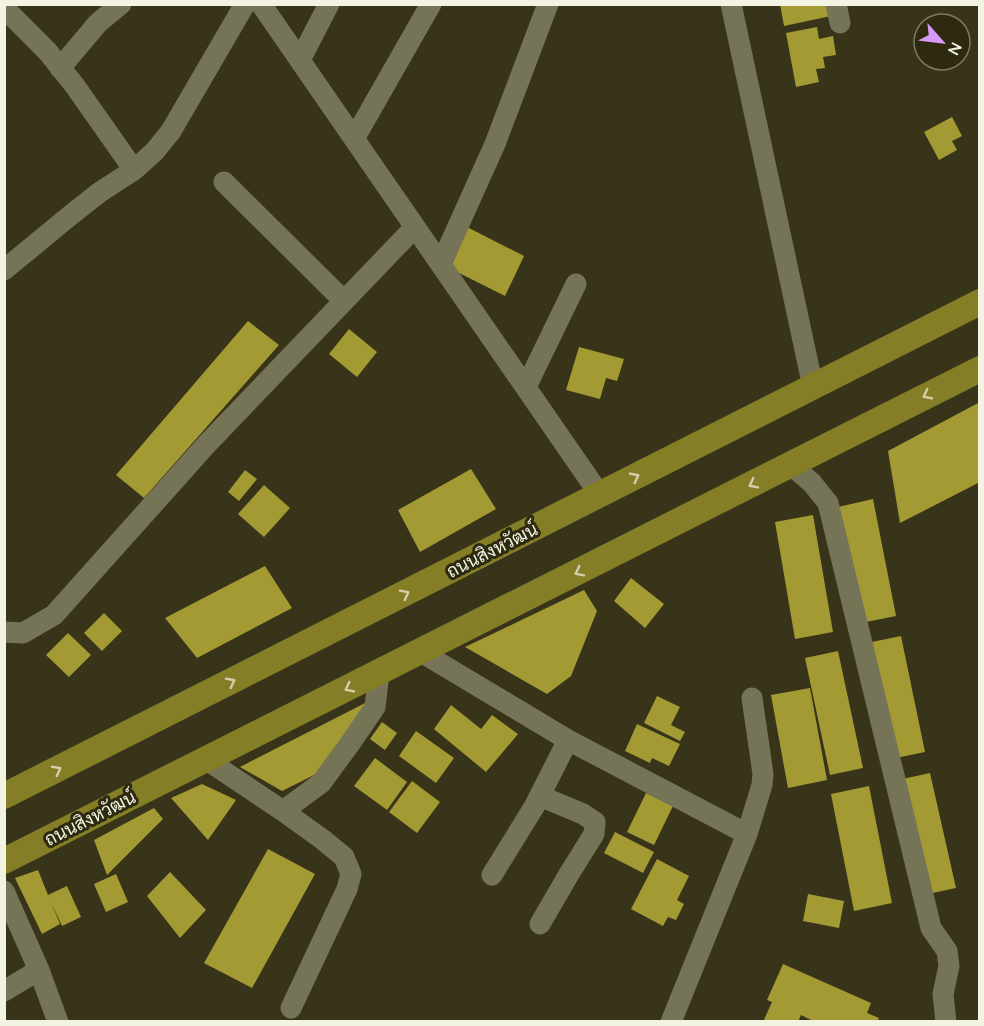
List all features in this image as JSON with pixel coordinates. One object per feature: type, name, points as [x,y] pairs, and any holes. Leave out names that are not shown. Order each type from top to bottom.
[{"type":"main road","name":"ถนนสิงหวัฒน์","points":[[4,796],[980,302]]},
{"type":"main road","name":"ถนนสิงหวัฒน์","points":[[4,861],[980,369]]},
{"type":"street","points":[[60,68],[98,23],[122,4]]},
{"type":"street","points":[[4,270],[72,214],[134,170],[155,151],[171,131],[245,4]]},
{"type":"street","points":[[261,4],[600,495]]},
{"type":"street","points":[[300,60],[328,4]]},
{"type":"street","points":[[354,139],[431,4]]},
{"type":"street","points":[[441,264],[495,144],[548,4]]},
{"type":"street","points":[[731,4],[813,387]]},
{"type":"street","points":[[4,8],[75,86],[134,170]]},
{"type":"street","points":[[224,182],[344,301]]},
{"type":"street","points":[[4,632],[23,633],[54,615],[206,445],[415,227]]},
{"type":"street","points":[[526,387],[576,284]]},
{"type":"street","points":[[790,465],[812,483],[828,503],[931,928],[947,951],[949,966],[943,994],[946,1022]]},
{"type":"street","points":[[421,652],[568,740],[747,834]]},
{"type":"street","points":[[283,811],[321,783],[349,745],[375,707],[379,673]]},
{"type":"street","points":[[670,1022],[747,834],[762,785],[763,774],[752,698]]},
{"type":"street","points":[[492,875],[540,796],[568,740]]},
{"type":"street","points":[[207,760],[322,839],[344,857],[351,874],[347,889],[291,1008]]},
{"type":"street","points":[[540,796],[583,814],[595,822],[594,834],[540,924]]},
{"type":"street","points":[[4,891],[39,970],[58,1022]]},
{"type":"street","points":[[4,991],[39,970]]},
{"type":"building","points":[[780,4],[829,4],[831,16],[784,26]]},
{"type":"building","points":[[817,27],[819,39],[833,36],[836,55],[823,57],[825,68],[816,69],[819,82],[796,87],[786,33]]},
{"type":"building","points":[[952,117],[962,136],[952,141],[957,150],[939,160],[924,132]]},
{"type":"building","points":[[467,227],[524,256],[505,296],[447,267]]},
{"type":"building","points":[[248,321],[279,345],[144,498],[116,475]]},
{"type":"building","points":[[349,329],[377,352],[357,377],[329,354]]},
{"type":"building","points":[[579,347],[624,359],[617,381],[606,378],[600,399],[566,390]]},
{"type":"building","points":[[980,402],[980,482],[900,523],[888,451]]},
{"type":"building","points":[[471,469],[496,509],[420,552],[398,510]]},
{"type":"building","points":[[245,470],[257,479],[239,501],[228,492]]},
{"type":"building","points":[[264,485],[290,508],[264,537],[238,514]]},
{"type":"building","points":[[873,499],[896,616],[861,623],[838,507]]},
{"type":"building","points":[[813,515],[833,632],[795,639],[775,522]]},
{"type":"building","points":[[265,566],[292,608],[197,658],[165,618]]},
{"type":"building","points":[[631,578],[664,604],[645,628],[614,601]]},
{"type":"building","points":[[584,590],[597,611],[571,676],[547,694],[465,647]]},
{"type":"building","points":[[104,613],[122,631],[102,651],[84,633]]},
{"type":"building","points":[[68,633],[91,655],[69,677],[46,655]]},
{"type":"building","points":[[901,636],[925,752],[891,759],[867,643]]},
{"type":"building","points":[[838,651],[863,768],[830,775],[805,658]]},
{"type":"building","points":[[810,688],[827,780],[788,788],[771,695]]},
{"type":"building","points":[[657,696],[680,707],[671,725],[685,732],[680,741],[644,723]]},
{"type":"building","points":[[373,699],[334,765],[282,791],[240,767]]},
{"type":"building","points":[[451,705],[481,729],[492,715],[518,734],[486,772],[434,729]]},
{"type":"building","points":[[382,722],[397,733],[385,750],[370,739]]},
{"type":"building","points":[[637,724],[680,744],[669,766],[652,758],[650,763],[625,751]]},
{"type":"building","points":[[416,731],[454,758],[436,783],[399,756]]},
{"type":"building","points":[[375,758],[407,782],[387,810],[354,786]]},
{"type":"building","points":[[930,773],[956,888],[923,895],[898,780]]},
{"type":"building","points":[[412,781],[440,802],[417,833],[389,812]]},
{"type":"building","points":[[202,784],[236,800],[208,840],[171,798]]},
{"type":"building","points":[[869,786],[892,903],[854,911],[831,794]]},
{"type":"building","points":[[646,793],[673,806],[654,845],[627,832]]},
{"type":"building","points":[[154,808],[163,819],[107,875],[94,840]]},
{"type":"building","points":[[615,832],[654,852],[643,873],[604,853]]},
{"type":"building","points":[[268,849],[315,874],[252,988],[204,963]]},
{"type":"building","points":[[657,859],[689,876],[677,900],[684,904],[676,920],[668,917],[663,926],[631,909]]},
{"type":"building","points":[[38,870],[48,895],[67,886],[81,917],[62,926],[51,902],[60,924],[42,934],[15,878]]},
{"type":"building","points":[[170,872],[206,910],[180,938],[147,896]]},
{"type":"building","points":[[116,874],[128,902],[106,912],[94,884]]},
{"type":"building","points":[[808,894],[844,901],[839,928],[803,921]]},
{"type":"building","points":[[783,964],[871,1003],[867,1013],[879,1018],[877,1022],[815,1022],[801,1015],[798,1022],[763,1022],[772,1002],[767,1000]]}]
